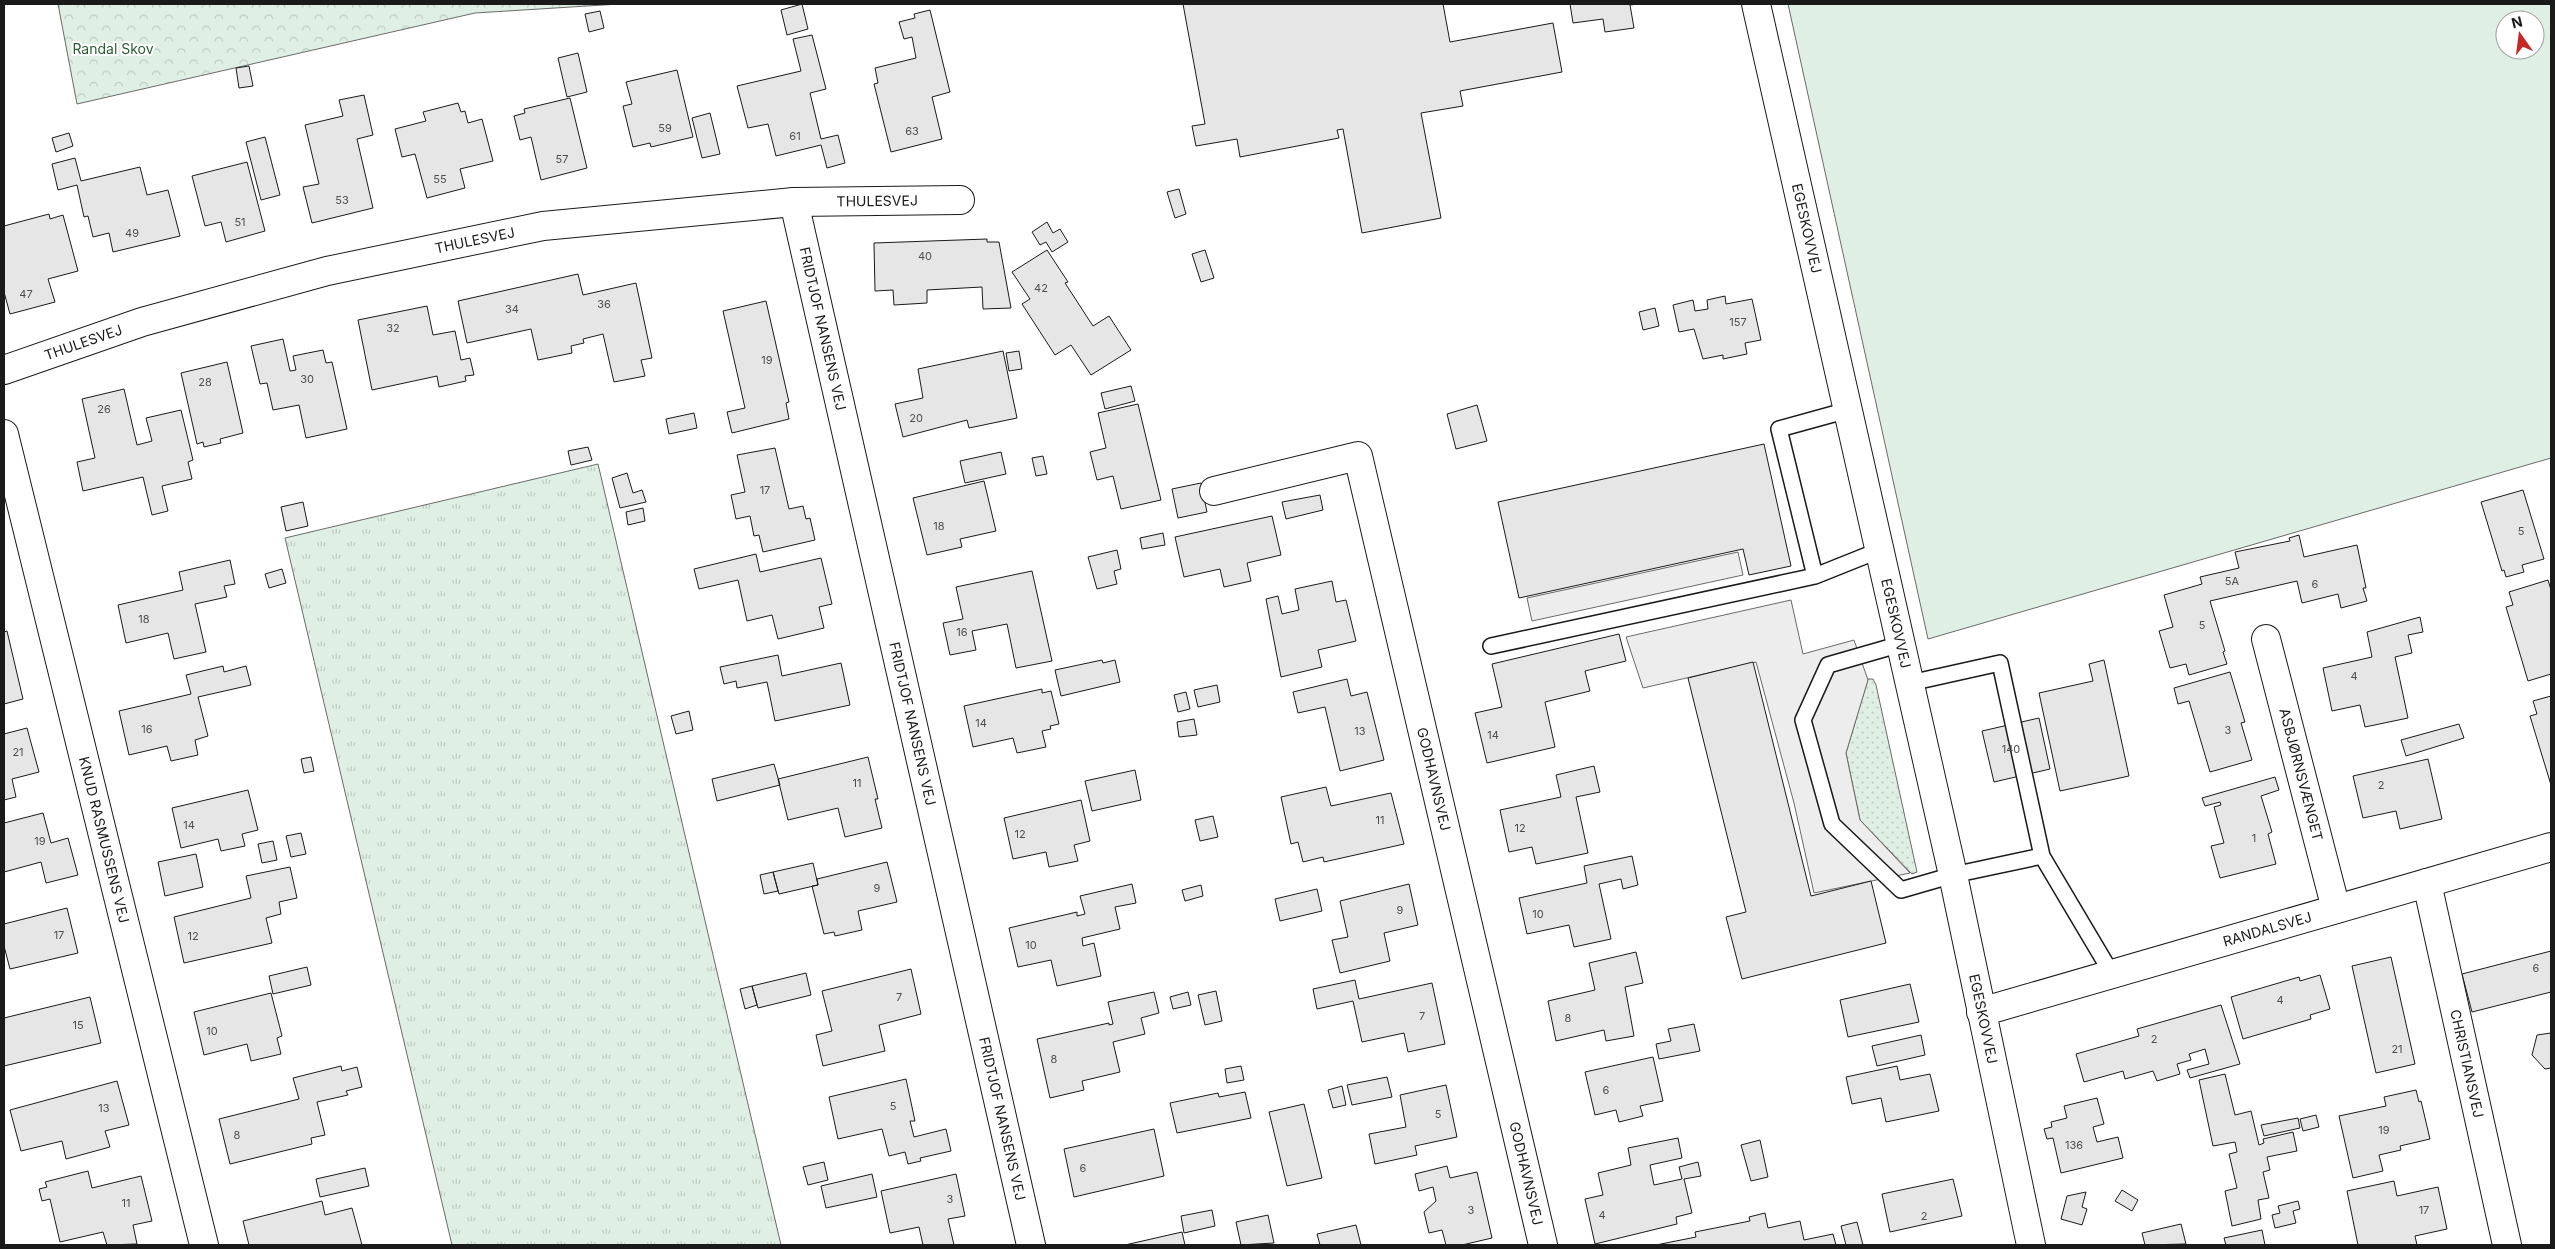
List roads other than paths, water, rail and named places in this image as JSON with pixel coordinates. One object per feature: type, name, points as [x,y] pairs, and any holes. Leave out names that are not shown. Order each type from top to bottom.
[{"type":"street","name":"EGESKOVVEJ","points":[[1756,4],[1954,875],[2031,1245]]},
{"type":"street","name":"THULESVEJ","points":[[4,370],[142,322],[327,271],[543,226],[794,202],[960,200]]},
{"type":"street","name":"FRIDTJOF NANSENS VEJ","points":[[794,202],[1031,1245]]},
{"type":"street","name":"KNUD RASMUSSENS VEJ","points":[[4,434],[204,1245]]},
{"type":"street","name":"GODHAVNSVEJ","points":[[1214,491],[1358,456],[1543,1245]]},
{"type":"street","name":"ASBJØRNSVÆNGET","points":[[2266,639],[2336,909]]},
{"type":"street","name":"RANDALSVEJ","points":[[1981,1012],[2551,847]]},
{"type":"street","name":"CHRISTIANSVEJ","points":[[2427,883],[2507,1245]]},
{"type":"lane","points":[[1815,576],[1779,429],[1848,410]]},
{"type":"lane","points":[[1491,646],[1815,576],[1880,550]]},
{"type":"lane","points":[[1901,644],[1828,665],[1803,720],[1832,824],[1901,890],[1954,875],[2042,856]]},
{"type":"lane","points":[[1910,683],[2000,664],[2042,856],[2112,974]]},
{"type":"park label","name":"Randal Skov","points":[[113,49]]}]
